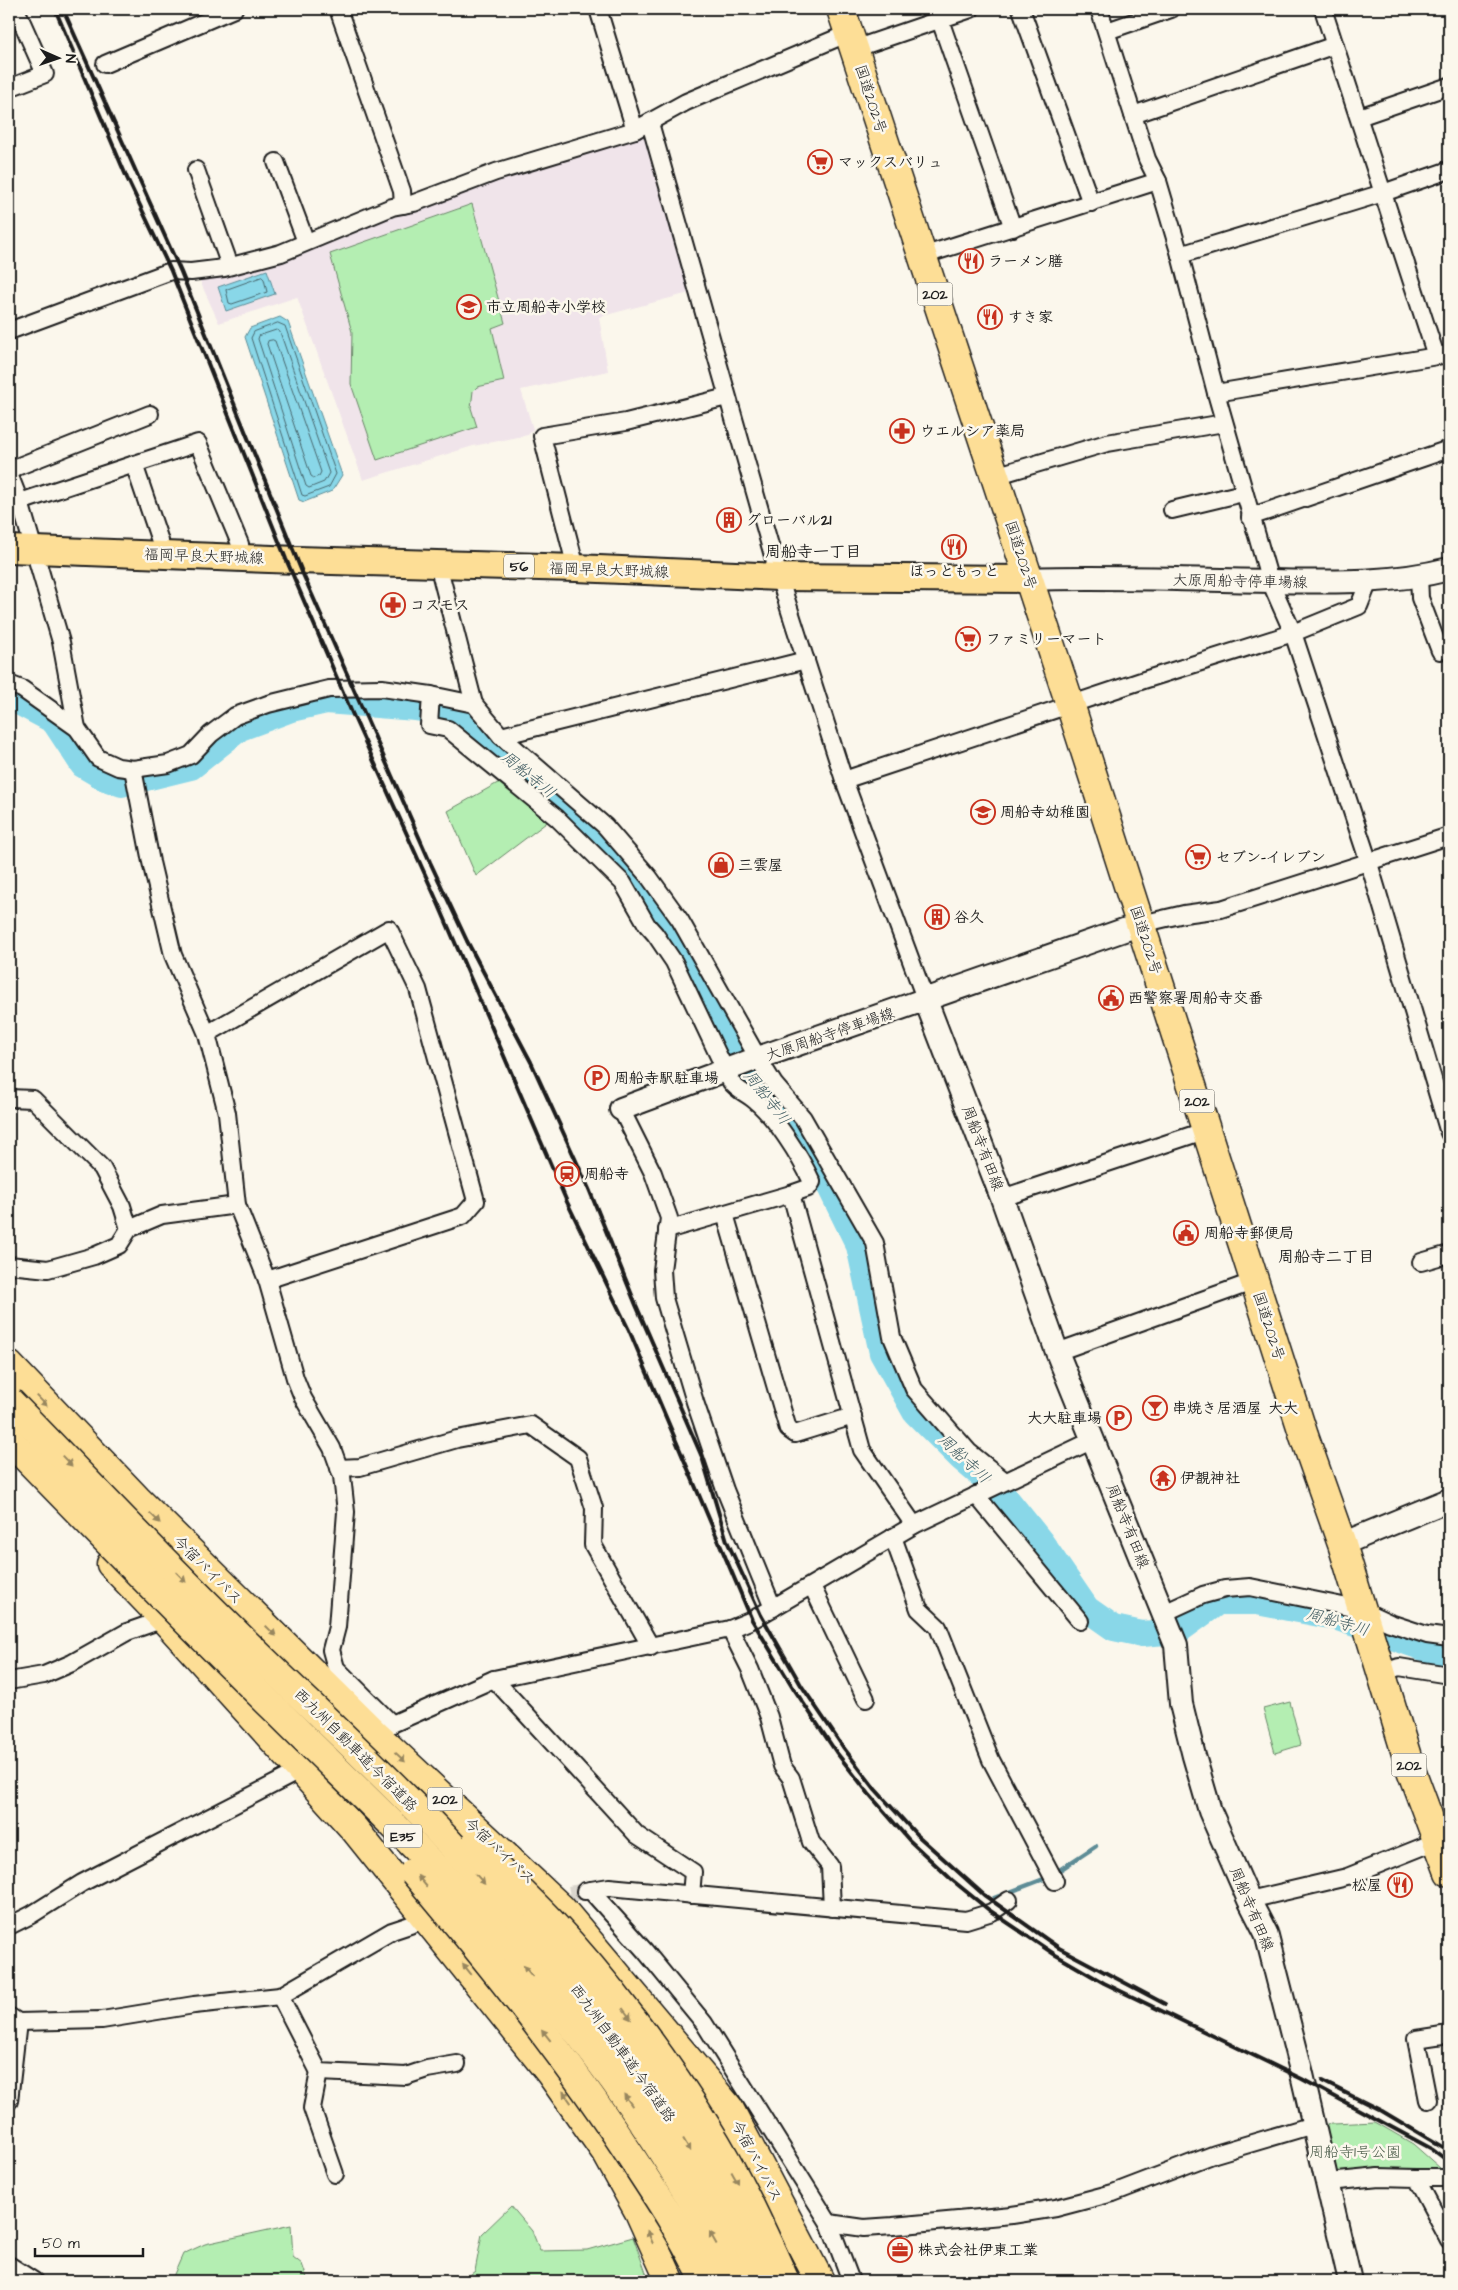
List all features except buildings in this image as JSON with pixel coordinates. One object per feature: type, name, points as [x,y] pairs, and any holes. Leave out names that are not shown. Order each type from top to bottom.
[{"type":"highway","name":"国道202号","points":[[848,30],[1070,704],[1304,1436],[1342,1544],[1411,1770],[1443,1839],[1449,1872]]},
{"type":"highway","name":"今宿バイパス","points":[[9,1365],[137,1499],[384,1729],[562,1908],[729,2108],[820,2281]]},
{"type":"highway","name":"西九州自動車道;今宿道路","points":[[9,1401],[235,1632],[443,1836],[560,1968],[629,2056],[678,2128],[715,2190],[761,2281]]},
{"type":"highway","name":"西九州自動車道;今宿道路","points":[[9,1440],[164,1610],[421,1854],[562,2011],[656,2140],[689,2194],[735,2281]]},
{"type":"highway","points":[[9,1459],[164,1610],[209,1662],[319,1770],[402,1859],[491,1963],[578,2076],[669,2214],[705,2281]]},
{"type":"highway","points":[[164,1610],[300,1770],[355,1830],[550,2073],[607,2154],[639,2212],[670,2281]]},
{"type":"highway","points":[[342,1736],[462,1834],[550,1922],[610,1991],[707,2126],[753,2211],[786,2281]]},
{"type":"main road","name":"福岡早良大野城線","points":[[21,549],[441,565],[576,568],[779,577],[1029,579]]},
{"type":"main road","name":"大原周船寺停車場線","points":[[1029,579],[1084,577],[1369,581],[1449,569]]},
{"type":"main road","points":[[926,1000],[1141,924]]},
{"type":"main road","name":"大原周船寺停車場線","points":[[621,1109],[926,1000]]},
{"type":"main road","name":"周船寺有田線","points":[[926,1000],[1002,1198],[1057,1352],[1176,1645],[1180,1704],[1194,1756],[1210,1811],[1248,1900],[1266,1933],[1328,2182],[1350,2281]]},
{"type":"main road","points":[[1342,1544],[1449,1500]]},
{"type":"street","points":[[9,88],[45,74],[16,9]]},
{"type":"street","points":[[105,64],[234,9]]},
{"type":"street","points":[[338,9],[402,191],[403,205]]},
{"type":"street","points":[[598,9],[643,127],[727,397],[779,577],[844,780],[926,1000]]},
{"type":"street","points":[[9,331],[171,271],[191,272],[230,266],[281,253],[392,207],[472,183],[496,172],[643,127],[686,102],[848,30],[940,20],[971,9]]},
{"type":"street","points":[[1022,9],[1091,203]]},
{"type":"street","points":[[1100,9],[1147,159],[1158,181],[1180,254],[1250,517],[1270,581],[1293,633],[1369,863],[1445,1108],[1449,1133]]},
{"type":"street","points":[[1107,31],[1171,9]]},
{"type":"street","points":[[1216,393],[1443,355],[1383,193],[1323,9]]},
{"type":"street","points":[[940,20],[1013,228]]},
{"type":"street","points":[[1133,115],[1335,45]]},
{"type":"street","points":[[1358,117],[1449,86]]},
{"type":"street","points":[[276,162],[306,242]]},
{"type":"street","points":[[196,170],[230,266]]},
{"type":"street","points":[[1180,254],[1383,193],[1449,170]]},
{"type":"street","points":[[922,256],[1158,181]]},
{"type":"street","points":[[576,568],[542,436],[626,422],[727,397]]},
{"type":"street","points":[[9,470],[150,414]]},
{"type":"street","points":[[995,476],[1107,443],[1224,422]]},
{"type":"street","points":[[20,502],[198,443],[240,544],[241,558]]},
{"type":"street","points":[[1250,517],[1449,449]]},
{"type":"street","points":[[134,464],[160,541],[160,554]]},
{"type":"street","points":[[9,474],[20,502],[21,549],[61,642],[77,728]]},
{"type":"street","points":[[1172,510],[1243,493]]},
{"type":"street","points":[[441,565],[441,576],[474,704],[501,736],[606,826],[649,877],[680,920],[754,1060],[803,1118],[875,1244],[892,1336],[914,1389],[969,1452],[1005,1480]]},
{"type":"street","points":[[1419,575],[1420,598],[1440,652],[1449,648]]},
{"type":"street","points":[[844,780],[1070,704],[1293,633],[1359,606],[1369,581]]},
{"type":"street","points":[[501,736],[806,660]]},
{"type":"street","points":[[9,684],[22,690],[77,728],[98,758],[118,767],[133,769],[168,764],[191,756],[211,734],[236,716],[276,702],[329,689],[382,688],[430,698],[474,704]]},
{"type":"street","points":[[430,698],[429,725],[448,729],[557,818],[623,882],[647,925],[674,962],[731,1082],[736,1089],[754,1099],[778,1127],[792,1146],[812,1182],[808,1188],[792,1194],[667,1230]]},
{"type":"street","points":[[133,769],[151,862],[174,955],[207,1034],[227,1113],[237,1205],[267,1280],[295,1378],[303,1398],[332,1448],[342,1476],[346,1512],[337,1628],[331,1650],[336,1668],[384,1729]]},
{"type":"street","points":[[1141,924],[1184,914],[1221,909],[1449,836]]},
{"type":"street","points":[[207,1034],[389,929],[418,989],[476,1201],[463,1216],[267,1280]]},
{"type":"street","points":[[9,1098],[33,1100],[102,1168],[122,1206],[129,1229]]},
{"type":"street","points":[[621,1109],[653,1173],[668,1218],[662,1270],[664,1298],[695,1402],[725,1490],[773,1608]]},
{"type":"street","points":[[1002,1198],[1207,1130]]},
{"type":"street","points":[[792,1194],[862,1450],[914,1525]]},
{"type":"street","points":[[9,1265],[48,1269],[119,1245],[129,1229],[162,1215],[237,1205]]},
{"type":"street","points":[[725,1214],[788,1429],[795,1434],[853,1416]]},
{"type":"street","points":[[1422,1262],[1449,1254]]},
{"type":"street","points":[[1057,1352],[1255,1281]]},
{"type":"street","points":[[339,1468],[360,1467],[457,1439],[531,1425],[578,1458],[594,1508],[593,1545],[651,1647]]},
{"type":"street","points":[[9,1926],[31,1915],[82,1883],[300,1770],[494,1678],[651,1647],[730,1629],[812,1586],[914,1525],[1005,1480],[1094,1440]]},
{"type":"street","points":[[980,1493],[1080,1621]]},
{"type":"street","points":[[893,1538],[919,1609],[938,1627],[991,1760],[1053,1876]]},
{"type":"street","points":[[812,1586],[866,1699]]},
{"type":"street","points":[[1164,1613],[1210,1593],[1225,1589],[1250,1587],[1390,1623],[1426,1635],[1449,1638]]},
{"type":"street","points":[[9,1681],[52,1672],[89,1654],[164,1610]]},
{"type":"street","points":[[730,1629],[750,1669],[769,1717],[782,1766],[791,1778],[811,1842],[830,1866],[832,1908]]},
{"type":"street","points":[[1380,1664],[1449,1676]]},
{"type":"street","points":[[494,1678],[637,1835],[693,1872],[691,1895]]},
{"type":"street","points":[[1248,1900],[1347,1877],[1443,1839]]},
{"type":"street","points":[[851,2281],[828,2223],[704,2023],[645,1951],[587,1891],[609,1887],[966,1920],[992,1912],[1009,1900]]},
{"type":"street","points":[[9,2101],[13,2019],[102,2020],[194,2005],[280,1996],[392,1931],[428,1920]]},
{"type":"street","points":[[280,1996],[319,2072],[312,2108],[335,2174]]},
{"type":"street","points":[[1428,2100],[1416,2039],[1449,2034]]},
{"type":"street","points":[[319,2072],[406,2076],[427,2069],[457,2064]]},
{"type":"street","points":[[828,2223],[864,2228],[1012,2215],[1056,2208],[1113,2193],[1215,2154],[1313,2125]]},
{"type":"street","points":[[1328,2182],[1379,2177],[1449,2178]]},
{"type":"street","points":[[1416,2178],[1449,2240]]},
{"type":"street","points":[[9,2265],[34,2281]]},
{"type":"shaded area","name":"市立周船寺小学校","points":[[646,133],[689,293],[599,317],[608,371],[521,390],[533,429],[528,435],[473,446],[363,480],[297,297],[219,323],[199,279],[277,262],[401,214],[432,206],[513,172]]},
{"type":"green space","points":[[472,204],[505,323],[492,328],[504,381],[477,387],[473,391],[471,408],[477,427],[377,460],[351,384],[352,332],[330,254]]},
{"type":"green space","points":[[503,780],[550,820],[476,876],[448,811]]},
{"type":"green space","points":[[1290,1702],[1301,1745],[1275,1753],[1263,1709]]},
{"type":"green space","name":"周船寺1号公園","points":[[1375,2122],[1413,2144],[1440,2168],[1328,2182],[1313,2125]]},
{"type":"green space","points":[[511,2206],[532,2231],[540,2251],[587,2250],[633,2237],[649,2281],[462,2281],[475,2271],[482,2234]]},
{"type":"green space","points":[[291,2225],[293,2257],[302,2264],[308,2281],[171,2281],[183,2254],[205,2244]]},
{"type":"water","points":[[267,270],[275,294],[226,311],[218,287]]},
{"type":"water","points":[[280,317],[288,322],[342,475],[332,491],[304,502],[299,500],[245,337],[250,328]]},
{"type":"waterway","name":"周船寺川","points":[[9,697],[54,721],[83,765],[105,778],[122,784],[191,767],[240,728],[291,709],[326,701],[416,708],[452,713],[556,795],[638,885],[682,950],[733,1051],[771,1097],[806,1146],[831,1189],[859,1246],[882,1353],[915,1412],[961,1458],[1001,1492],[1041,1542],[1087,1609],[1114,1628],[1142,1634],[1178,1631],[1218,1602],[1257,1602],[1335,1617],[1438,1653],[1449,1654]]},
{"type":"waterway","points":[[1055,1873],[1096,1846]]},
{"type":"waterway","points":[[994,1898],[1049,1877]]},
{"type":"tunnel","points":[[546,1898],[585,1891]]},
{"type":"railway","points":[[55,9],[127,178],[171,271],[286,559],[352,713],[438,903],[567,1202],[629,1330],[752,1620],[794,1689],[836,1752],[909,1840],[952,1880],[989,1910],[1054,1954],[1104,1983],[1302,2079],[1432,2149],[1449,2162]]},
{"type":"railway","points":[[63,9],[181,272],[302,572],[430,862],[467,941],[531,1062],[589,1189],[636,1305],[702,1457],[727,1541],[761,1615],[801,1685],[843,1747],[875,1789],[916,1834],[984,1895],[1059,1948],[1165,2004]]},
{"type":"railway","points":[[1322,2081],[1382,2111],[1449,2151]]},
{"type":"place","name":"マックスバリュ","points":[[820,162]]},
{"type":"place","name":"ラーメン膳","points":[[971,261]]},
{"type":"place","name":"市立周船寺小学校","points":[[469,307]]},
{"type":"place","name":"すき家","points":[[990,317]]},
{"type":"place","name":"ウエルシア薬局","points":[[902,431]]},
{"type":"place","name":"グローバル21","points":[[729,520]]},
{"type":"place","name":"ほっともっと","points":[[954,547]]},
{"type":"place","name":"コスモス","points":[[393,605]]},
{"type":"place","name":"ファミリーマート","points":[[968,639]]},
{"type":"place","name":"周船寺幼稚園","points":[[983,812]]},
{"type":"place","name":"セブン-イレブン","points":[[1198,857]]},
{"type":"place","name":"三雲屋","points":[[721,865]]},
{"type":"place","name":"谷久","points":[[937,917]]},
{"type":"place","name":"西警察署周船寺交番","points":[[1111,998]]},
{"type":"place","name":"周船寺駅駐車場","points":[[597,1078]]},
{"type":"place","name":"周船寺","points":[[567,1174]]},
{"type":"place","name":"周船寺郵便局","points":[[1186,1233]]},
{"type":"place","name":"串焼き居酒屋 大大","points":[[1155,1408]]},
{"type":"place","name":"大大駐車場","points":[[1119,1418]]},
{"type":"place","name":"伊覩神社","points":[[1163,1478]]},
{"type":"place","name":"松屋","points":[[1400,1885]]},
{"type":"place","name":"株式会社伊東工業","points":[[900,2250]]},
{"type":"district","name":"周船寺一丁目","points":[[813,551]]},
{"type":"district","name":"周船寺二丁目","points":[[1326,1256]]}]
